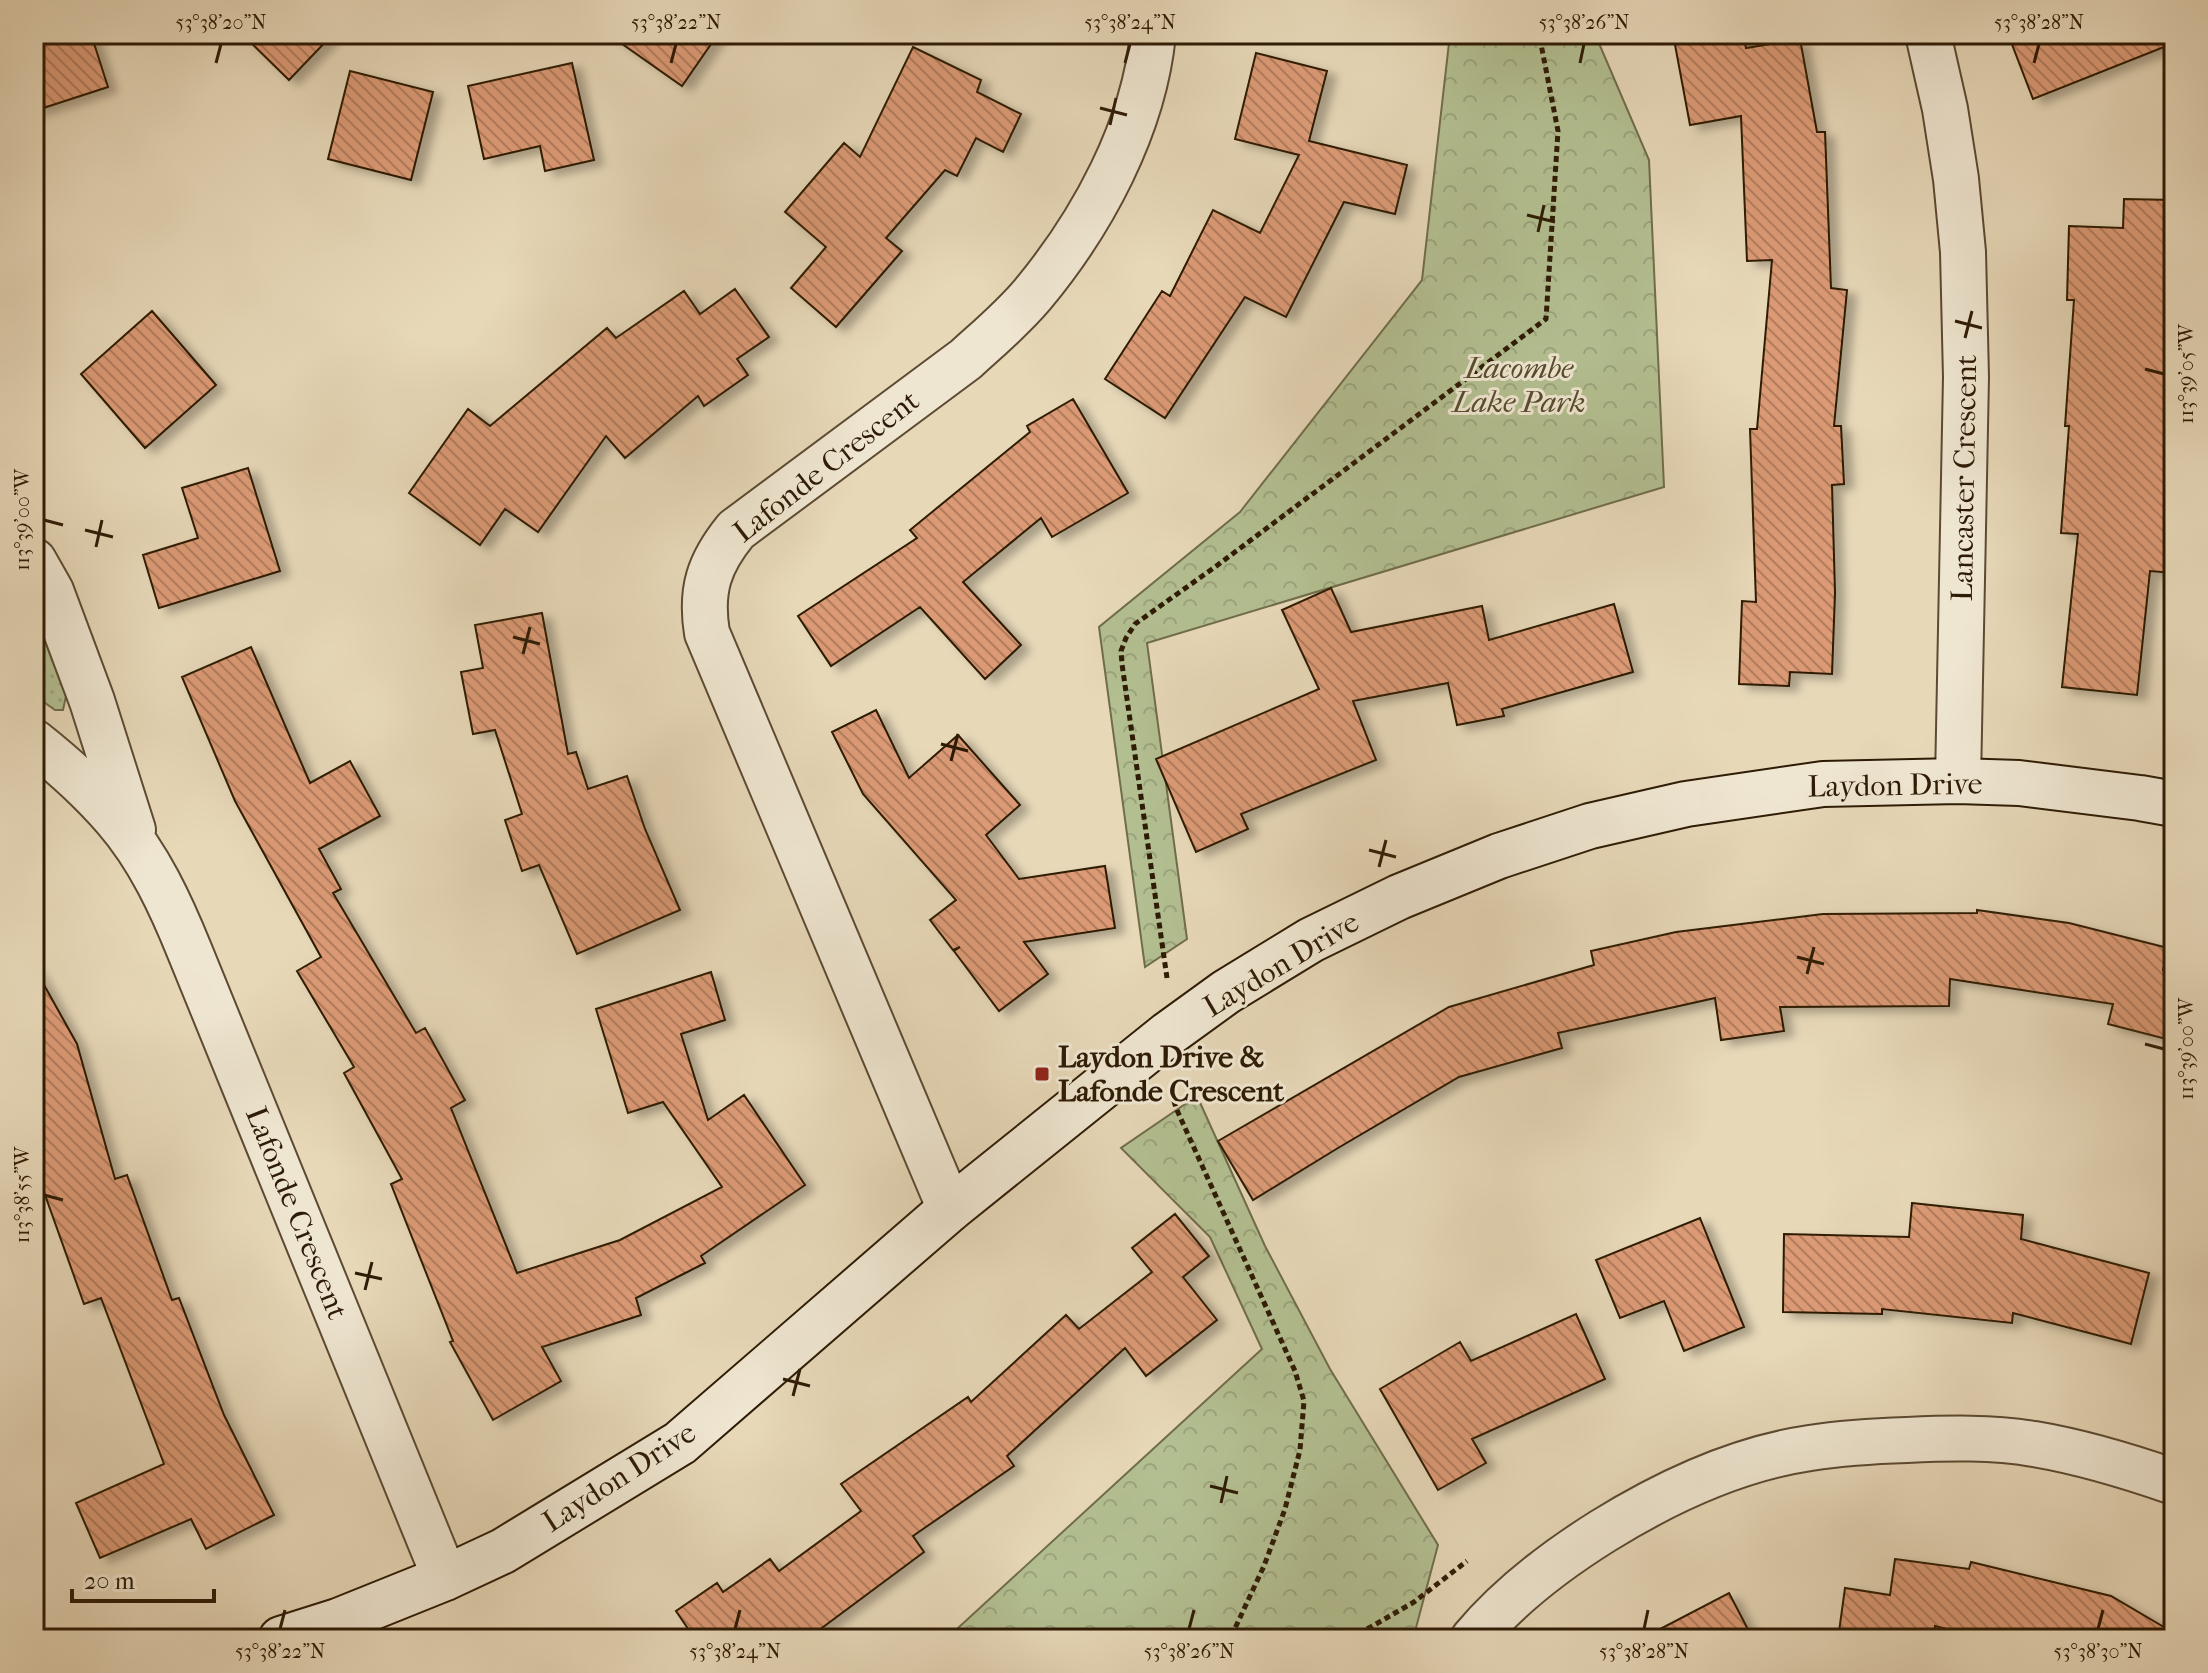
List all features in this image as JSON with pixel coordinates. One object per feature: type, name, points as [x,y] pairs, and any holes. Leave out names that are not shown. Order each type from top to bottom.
[{"type":"street","name":"Lafonde Crescent","points":[[950,1209],[707,633],[704,596],[714,559],[736,530],[966,359],[1031,297],[1060,260],[1102,192],[1140,98],[1153,34]]},
{"type":"street","name":"Lancaster Crescent","points":[[1928,34],[1954,165],[1963,252],[1966,377],[1958,781]]},
{"type":"street","name":"Lafonde Crescent","points":[[34,561],[51,591],[92,701],[140,852]]},
{"type":"street","name":"Lafonde Crescent","points":[[34,742],[67,769],[117,820],[160,884],[445,1578]]},
{"type":"street","name":"Laydon Drive","points":[[281,1639],[338,1621],[503,1551],[680,1443],[950,1209],[1168,1034],[1226,992],[1311,940],[1399,897],[1512,851],[1590,826],[1686,804],[1823,784],[1958,781],[2046,786],[2174,804]]},
{"type":"street","points":[[1473,1639],[1493,1614],[1522,1590],[1573,1550],[1626,1517],[1673,1492],[1719,1473],[1808,1448],[1905,1440],[1986,1439],[2032,1443],[2083,1453],[2174,1482]]},
{"type":"path","points":[[1168,986],[1122,664],[1121,651],[1126,638],[1135,624],[1546,319],[1558,131],[1539,34]]},
{"type":"path","points":[[1168,1082],[1176,1108],[1295,1371],[1304,1401],[1300,1450],[1285,1509],[1264,1566],[1230,1639]]},
{"type":"path","points":[[1350,1639],[1414,1602],[1467,1561]]},
{"type":"green space","name":"Lacombe Lake Park","points":[[1450,34],[1595,34],[1649,160],[1664,487],[1147,643],[1187,939],[1145,967],[1099,627],[1240,512],[1422,280]]},
{"type":"green space","points":[[34,612],[66,696],[63,710],[55,710],[34,695]]},
{"type":"green space","points":[[1197,1096],[1265,1246],[1330,1369],[1438,1545],[1413,1639],[946,1639],[1262,1349],[1210,1237],[1121,1148]]},
{"type":"building","points":[[34,34],[91,34],[108,87],[34,111]]},
{"type":"building","points":[[242,34],[333,34],[289,80]]},
{"type":"building","points":[[608,34],[718,34],[682,86]]},
{"type":"building","points":[[1673,34],[1743,34],[1746,48],[1800,39],[1817,132],[1825,132],[1831,288],[1847,290],[1834,426],[1841,426],[1844,484],[1832,485],[1835,593],[1832,674],[1790,672],[1789,686],[1739,684],[1742,601],[1756,602],[1750,429],[1757,429],[1772,260],[1747,261],[1741,116],[1690,125]]},
{"type":"building","points":[[2008,34],[2174,34],[2174,43],[2033,99]]},
{"type":"building","points":[[913,47],[981,80],[977,92],[1021,114],[1003,152],[976,138],[957,176],[945,170],[886,238],[902,251],[836,327],[791,288],[826,247],[785,212],[844,143],[860,157]]},
{"type":"building","points":[[1256,53],[1327,71],[1309,141],[1407,165],[1395,214],[1344,202],[1286,317],[1245,297],[1165,418],[1105,379],[1162,291],[1170,296],[1213,210],[1260,233],[1299,155],[1235,139]]},
{"type":"building","points":[[572,63],[594,160],[545,171],[540,146],[484,159],[468,86]]},
{"type":"building","points":[[350,71],[433,92],[411,180],[328,159]]},
{"type":"building","points":[[2124,199],[2174,200],[2174,573],[2150,571],[2137,695],[2062,687],[2078,534],[2061,533],[2074,300],[2067,300],[2069,226],[2123,228]]},
{"type":"building","points":[[735,289],[769,337],[737,359],[748,375],[704,406],[698,396],[625,458],[606,436],[538,532],[505,509],[480,545],[409,493],[468,409],[490,426],[607,328],[616,338],[684,291],[700,314]]},
{"type":"building","points":[[152,311],[216,385],[145,448],[81,374]]},
{"type":"building","points":[[1073,399],[1128,493],[1052,537],[1041,518],[963,582],[1021,645],[985,679],[920,607],[831,666],[798,616],[917,538],[910,530],[1030,432],[1027,426]]},
{"type":"building","points":[[248,468],[280,571],[159,608],[143,555],[198,538],[182,488]]},
{"type":"building","points":[[1331,588],[1351,632],[1482,606],[1489,640],[1614,604],[1633,672],[1502,709],[1504,716],[1457,725],[1448,683],[1353,701],[1376,760],[1241,814],[1248,829],[1196,852],[1156,759],[1319,689],[1282,610]]},
{"type":"building","points":[[542,613],[568,754],[576,752],[588,789],[627,776],[645,829],[680,910],[577,954],[539,865],[522,871],[505,820],[522,814],[495,730],[473,734],[461,672],[483,668],[475,625]]},
{"type":"building","points":[[251,647],[310,783],[350,761],[380,816],[319,849],[341,889],[333,893],[416,1033],[425,1028],[465,1100],[451,1108],[517,1273],[620,1240],[722,1187],[663,1102],[628,1113],[596,1009],[711,972],[725,1020],[681,1034],[708,1120],[744,1095],[805,1185],[701,1256],[705,1263],[636,1298],[641,1315],[542,1347],[561,1381],[493,1420],[450,1342],[453,1341],[391,1184],[402,1179],[344,1073],[354,1067],[297,971],[321,957],[235,801],[182,677]]},
{"type":"building","points":[[876,710],[909,778],[958,735],[1020,805],[986,835],[1019,879],[1105,866],[1115,928],[1024,942],[1048,974],[999,1011],[954,951],[960,947],[953,950],[930,920],[956,900],[863,794],[832,732]]},
{"type":"building","points":[[1977,910],[2069,923],[2168,948],[2163,970],[2174,973],[2174,1041],[2108,1024],[2113,1004],[1950,979],[1949,1006],[1780,1007],[1784,1031],[1721,1040],[1715,998],[1558,1033],[1562,1048],[1459,1077],[1253,1200],[1218,1141],[1449,1007],[1594,965],[1591,951],[1676,932],[1823,914],[1977,913]]},
{"type":"building","points":[[34,967],[77,1044],[115,1179],[127,1175],[172,1300],[179,1298],[224,1415],[274,1515],[206,1549],[191,1519],[100,1558],[76,1503],[164,1464],[101,1298],[84,1304],[34,1164]]},
{"type":"building","points":[[1912,1203],[2023,1215],[2021,1239],[2149,1273],[2131,1344],[2013,1313],[2012,1323],[1882,1309],[1882,1314],[1783,1312],[1784,1234],[1909,1237]]},
{"type":"building","points":[[1175,1214],[1209,1256],[1183,1277],[1217,1320],[1146,1376],[1125,1348],[1007,1456],[1014,1466],[913,1536],[924,1552],[807,1639],[695,1639],[676,1611],[717,1583],[723,1592],[770,1559],[779,1571],[861,1511],[841,1484],[968,1397],[971,1402],[1066,1315],[1079,1329],[1152,1272],[1132,1248]]},
{"type":"building","points":[[1700,1218],[1744,1327],[1684,1351],[1664,1301],[1620,1318],[1596,1260]]},
{"type":"building","points":[[1576,1314],[1605,1379],[1472,1439],[1486,1463],[1438,1490],[1380,1389],[1460,1342],[1471,1361]]},
{"type":"building","points":[[1895,1559],[1969,1569],[1971,1562],[2111,1596],[2174,1633],[2174,1639],[1986,1639],[1935,1626],[1934,1639],[1838,1639],[1845,1588],[1890,1595]]},
{"type":"building","points":[[1729,1593],[1753,1639],[1641,1639]]},
{"type":"place","name":"Laydon Drive & Lafonde Crescent","points":[[1042,1074]]}]
